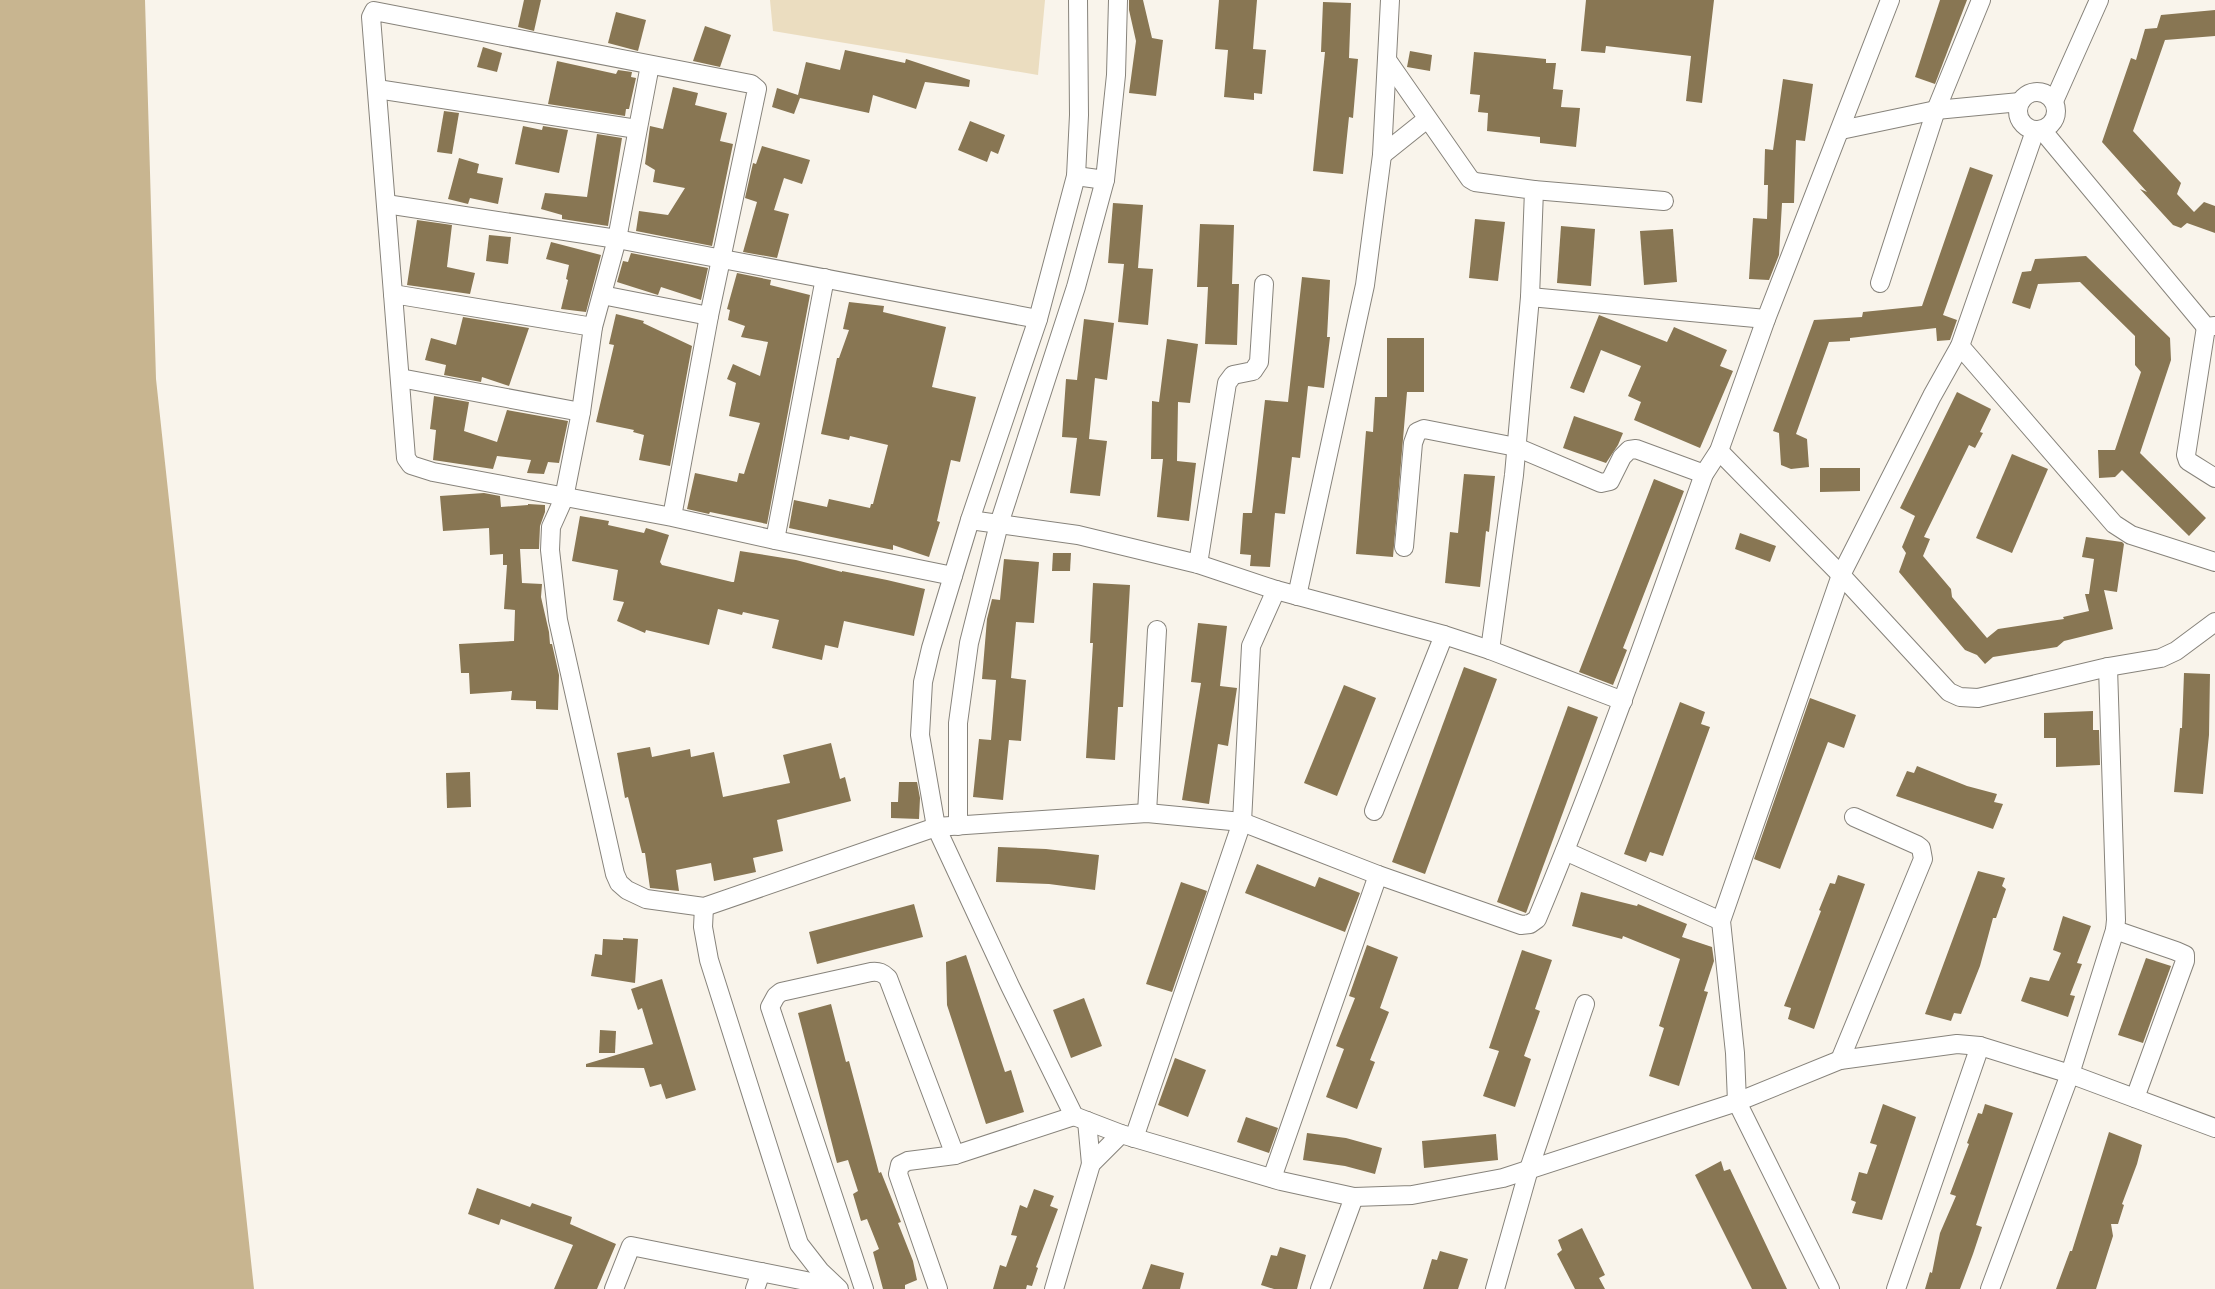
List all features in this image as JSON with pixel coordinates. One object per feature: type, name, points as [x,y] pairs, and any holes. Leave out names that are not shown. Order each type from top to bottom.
[{"type":"street","points":[[1054,1289],[1090,1164],[1080,1118],[1010,987],[936,827],[920,735],[923,682],[970,520],[1038,319],[1076,176],[1079,115],[1078,0]]},
{"type":"street","points":[[958,826],[960,711],[969,643],[999,524],[1076,287],[1105,180],[1116,75],[1118,0]]},
{"type":"street","points":[[1297,596],[1365,285],[1382,155],[1390,0]]},
{"type":"street","points":[[650,65],[617,239],[593,327],[581,412],[564,498],[551,527],[550,550],[558,620],[615,874],[627,890],[646,899],[704,907],[936,827],[1147,813],[1242,822],[1378,875],[1521,925],[1530,924],[1537,919],[1565,851],[1623,701],[1704,474],[1719,451],[1766,319],[1890,0]]},
{"type":"street","points":[[1880,284],[1936,110],[1981,0]]},
{"type":"street","points":[[2054,101],[2099,0]]},
{"type":"street","points":[[672,517],[720,259],[757,89],[750,84],[374,11],[371,15],[406,458],[411,465],[433,472],[672,517],[953,576]]},
{"type":"street","points":[[1387,60],[1470,179],[1475,182],[1534,190],[1664,201]]},
{"type":"street","points":[[377,89],[638,129]]},
{"type":"street","points":[[2033,92],[2041,92],[2054,101],[2057,110],[2050,126],[2039,130],[2026,128],[2020,120],[2018,111],[2020,102],[2025,96],[2033,92]]},
{"type":"street","points":[[1841,130],[1936,110],[2020,102]]},
{"type":"street","points":[[1382,155],[1427,119]]},
{"type":"street","points":[[2039,130],[2211,327],[2186,455],[2188,461],[2215,478]]},
{"type":"street","points":[[1830,1289],[1737,1102],[1735,1053],[1720,921],[1840,575],[1960,346],[2039,130]]},
{"type":"street","points":[[1076,176],[1105,180]]},
{"type":"street","points":[[1490,650],[1516,447],[1530,297],[1534,190]]},
{"type":"street","points":[[386,204],[617,239],[1038,319]]},
{"type":"street","points":[[775,540],[825,278]]},
{"type":"street","points":[[1197,564],[1227,383],[1233,375],[1253,370],[1258,363],[1264,284]]},
{"type":"street","points":[[393,294],[593,327]]},
{"type":"street","points":[[602,295],[709,316]]},
{"type":"street","points":[[1530,297],[1766,319]]},
{"type":"street","points":[[1960,346],[2114,524],[2131,535],[2215,562]]},
{"type":"street","points":[[400,378],[581,412]]},
{"type":"street","points":[[1404,547],[1413,443],[1417,432],[1424,429],[1516,447],[1602,483],[1610,482],[1622,457],[1629,450],[1636,449],[1704,474]]},
{"type":"street","points":[[1719,451],[1840,575],[1949,692],[1960,697],[1978,698],[2108,667],[2161,658],[2176,651],[2215,622]]},
{"type":"street","points":[[970,520],[1078,535],[1197,564],[1276,590],[1444,635],[1490,650],[1623,701]]},
{"type":"street","points":[[1090,1164],[1128,1136],[1242,822],[1251,646],[1276,590]]},
{"type":"street","points":[[1147,813],[1157,630]]},
{"type":"street","points":[[1374,812],[1444,635]]},
{"type":"street","points":[[1990,1289],[2070,1074],[2115,930],[2108,667]]},
{"type":"street","points":[[1840,1060],[1923,859],[1921,848],[1917,845],[1854,817]]},
{"type":"street","points":[[1565,851],[1720,921]]},
{"type":"street","points":[[1272,1178],[1378,875]]},
{"type":"street","points":[[704,907],[704,927],[709,960],[799,1244],[837,1288]]},
{"type":"street","points":[[2115,930],[2176,951],[2184,955],[2186,960],[2135,1098]]},
{"type":"street","points":[[864,1289],[770,1007],[776,996],[781,992],[872,972],[881,972],[888,978],[955,1155]]},
{"type":"street","points":[[1495,1289],[1529,1169],[1585,1004]]},
{"type":"street","points":[[938,1289],[898,1174],[900,1165],[908,1161],[955,1155],[1080,1118],[1128,1136],[1272,1178],[1354,1197],[1412,1194],[1503,1178],[1737,1102],[1840,1060],[1957,1044],[1980,1046],[2070,1074],[2215,1128]]},
{"type":"street","points":[[1896,1289],[1980,1046]]},
{"type":"street","points":[[1320,1289],[1354,1197]]},
{"type":"street","points":[[615,1289],[631,1246],[758,1280],[837,1288]]},
{"type":"shaded area","points":[[0,0],[145,0],[156,379],[254,1289],[0,1289]]},
{"type":"shaded area","points":[[770,0],[1045,0],[1038,75],[773,31]]},
{"type":"building","points":[[524,0],[541,0],[534,31],[518,27]]},
{"type":"building","points":[[1129,0],[1143,0],[1152,38],[1163,40],[1156,96],[1129,93],[1136,41]]},
{"type":"building","points":[[1219,0],[1257,0],[1253,49],[1266,50],[1262,94],[1254,93],[1254,100],[1224,97],[1228,50],[1215,49]]},
{"type":"building","points":[[1586,0],[1714,0],[1702,103],[1686,101],[1691,56],[1606,46],[1605,53],[1581,51]]},
{"type":"building","points":[[1940,0],[1967,0],[1935,84],[1915,77]]},
{"type":"building","points":[[1323,2],[1351,3],[1349,58],[1358,59],[1353,118],[1349,117],[1343,174],[1313,171],[1325,52],[1321,52]]},
{"type":"building","points":[[2215,10],[2215,36],[2165,40],[2133,131],[2181,183],[2177,194],[2194,212],[2204,202],[2215,206],[2215,233],[2187,223],[2181,228],[2173,225],[2102,142],[2131,58],[2136,60],[2145,29],[2157,28],[2161,15]]},
{"type":"building","points":[[616,12],[646,20],[638,51],[608,43]]},
{"type":"building","points":[[705,26],[731,35],[720,67],[693,61]]},
{"type":"building","points":[[483,47],[502,53],[497,72],[477,67]]},
{"type":"building","points":[[845,50],[905,63],[906,59],[970,80],[969,87],[925,82],[916,109],[873,95],[869,113],[800,98],[794,114],[772,107],[777,88],[798,95],[806,62],[840,70]]},
{"type":"building","points":[[1410,51],[1432,55],[1430,71],[1407,67]]},
{"type":"building","points":[[1474,52],[1546,59],[1546,63],[1556,63],[1553,89],[1563,90],[1561,107],[1580,108],[1576,147],[1540,143],[1540,137],[1487,131],[1488,113],[1478,112],[1480,95],[1470,94]]},
{"type":"building","points":[[557,61],[616,74],[618,70],[632,72],[631,77],[636,78],[629,109],[626,109],[625,116],[548,104]]},
{"type":"building","points":[[1783,79],[1813,84],[1805,141],[1796,140],[1794,203],[1782,203],[1779,255],[1769,280],[1749,279],[1753,218],[1767,219],[1768,185],[1764,185],[1765,149],[1773,150]]},
{"type":"building","points":[[673,87],[698,93],[695,105],[727,113],[720,141],[733,144],[712,246],[636,231],[639,211],[668,215],[685,188],[653,182],[655,170],[645,164],[650,126],[663,129]]},
{"type":"building","points":[[444,111],[459,113],[452,154],[437,152]]},
{"type":"building","points":[[970,121],[1005,135],[998,154],[991,151],[987,162],[958,150]]},
{"type":"building","points":[[523,126],[542,130],[543,126],[568,130],[559,173],[515,164]]},
{"type":"building","points":[[597,134],[622,138],[608,226],[562,219],[562,215],[541,209],[545,193],[587,197]]},
{"type":"building","points":[[762,146],[810,160],[802,184],[784,178],[774,210],[789,214],[777,258],[743,252],[757,202],[745,198],[753,163],[756,164]]},
{"type":"building","points":[[459,158],[479,164],[477,173],[503,178],[498,204],[470,198],[468,204],[448,199]]},
{"type":"building","points":[[1970,167],[1993,175],[1943,315],[1957,320],[1950,340],[1937,341],[1936,328],[1829,342],[1796,434],[1807,439],[1809,467],[1791,469],[1781,465],[1779,433],[1773,431],[1814,320],[1862,317],[1863,312],[1922,306]]},
{"type":"building","points":[[1113,203],[1143,205],[1138,268],[1153,269],[1148,325],[1118,322],[1124,264],[1108,263]]},
{"type":"building","points":[[1475,219],[1505,222],[1498,281],[1469,278]]},
{"type":"building","points":[[417,220],[452,225],[447,267],[475,273],[470,294],[407,285]]},
{"type":"building","points":[[1200,224],[1234,225],[1232,284],[1239,284],[1237,345],[1205,344],[1208,287],[1197,287]]},
{"type":"building","points":[[1561,226],[1595,229],[1591,286],[1557,283]]},
{"type":"building","points":[[1673,229],[1677,282],[1644,285],[1640,231]]},
{"type":"building","points":[[489,235],[511,237],[508,264],[486,261]]},
{"type":"building","points":[[551,242],[601,255],[586,312],[561,309],[569,265],[546,259]]},
{"type":"building","points":[[631,253],[708,268],[701,300],[661,287],[658,295],[617,282],[623,261],[628,262]]},
{"type":"building","points":[[2086,256],[2170,338],[2171,360],[2140,453],[2206,518],[2189,536],[2122,470],[2115,477],[2099,478],[2098,450],[2115,450],[2141,372],[2135,365],[2135,336],[2080,282],[2038,284],[2030,309],[2012,303],[2022,272],[2031,271],[2035,259]]},
{"type":"building","points":[[737,273],[771,280],[770,285],[810,295],[767,524],[687,509],[695,473],[737,482],[739,473],[744,474],[760,423],[729,416],[736,383],[727,379],[733,364],[760,376],[768,342],[741,337],[745,326],[728,320],[730,310],[727,309]]},
{"type":"building","points":[[1302,277],[1330,280],[1327,337],[1330,337],[1324,388],[1308,386],[1300,458],[1292,457],[1285,514],[1275,513],[1270,567],[1250,566],[1251,555],[1240,554],[1243,513],[1252,513],[1265,400],[1288,402]]},
{"type":"building","points":[[849,302],[884,306],[883,312],[946,327],[932,387],[976,397],[960,462],[951,460],[937,521],[940,522],[929,557],[893,545],[893,550],[789,528],[794,500],[827,507],[829,499],[870,508],[873,504],[888,445],[850,436],[849,440],[821,434],[837,358],[839,358],[849,330],[843,329]]},
{"type":"building","points":[[616,314],[644,321],[643,323],[692,346],[670,466],[639,460],[644,435],[633,432],[634,430],[596,422],[614,345],[609,344]]},
{"type":"building","points":[[1599,315],[1667,342],[1674,327],[1727,350],[1720,366],[1733,371],[1700,448],[1634,420],[1641,402],[1628,396],[1641,366],[1601,350],[1584,393],[1570,388]]},
{"type":"building","points":[[463,317],[529,328],[509,386],[482,377],[481,382],[444,375],[446,365],[425,360],[431,338],[456,345]]},
{"type":"building","points":[[1084,319],[1114,323],[1107,380],[1095,378],[1089,439],[1107,441],[1100,496],[1070,493],[1077,438],[1062,437],[1066,379],[1077,380]]},
{"type":"building","points":[[1387,338],[1424,338],[1424,392],[1407,392],[1393,557],[1356,554],[1366,431],[1373,432],[1375,397],[1387,397]]},
{"type":"building","points":[[1167,339],[1198,344],[1190,403],[1178,402],[1177,461],[1196,463],[1189,521],[1157,517],[1163,459],[1151,459],[1152,401],[1159,402]]},
{"type":"building","points":[[1957,392],[1991,409],[1980,432],[1983,433],[1975,448],[1969,445],[1924,537],[1930,539],[1923,556],[1951,589],[1952,597],[1987,638],[1998,629],[2064,619],[2063,617],[2089,611],[2085,594],[2089,594],[2094,559],[2082,557],[2086,537],[2122,542],[2124,544],[2117,592],[2104,590],[2113,629],[2064,641],[2057,647],[1993,657],[1985,664],[1977,655],[1965,650],[1899,572],[1906,553],[1902,547],[1915,516],[1900,508]]},
{"type":"building","points":[[434,396],[469,402],[464,431],[497,442],[507,410],[568,421],[559,463],[548,462],[544,474],[527,473],[531,460],[497,456],[493,469],[433,460],[436,430],[430,429]]},
{"type":"building","points":[[1574,416],[1623,433],[1606,463],[1563,448]]},
{"type":"building","points":[[2012,454],[2048,469],[2012,553],[1976,538]]},
{"type":"building","points":[[1820,468],[1860,468],[1860,491],[1820,492]]},
{"type":"building","points":[[1464,474],[1495,476],[1480,587],[1445,583],[1450,532],[1458,533]]},
{"type":"building","points":[[1654,479],[1684,491],[1623,648],[1627,650],[1613,685],[1579,672]]},
{"type":"building","points":[[484,493],[500,496],[501,507],[545,505],[540,526],[539,549],[520,549],[522,583],[542,584],[541,597],[559,675],[558,710],[536,709],[536,701],[511,700],[512,691],[470,694],[469,673],[461,673],[459,644],[514,641],[515,610],[504,609],[507,565],[503,565],[503,554],[490,555],[489,528],[443,531],[440,496]]},
{"type":"building","points":[[580,516],[609,521],[608,525],[644,533],[646,528],[669,535],[660,562],[662,565],[732,582],[734,582],[740,551],[796,560],[925,589],[914,636],[844,621],[838,648],[825,645],[822,660],[772,648],[779,620],[743,612],[742,615],[718,609],[709,645],[646,630],[645,633],[617,621],[624,602],[613,600],[618,570],[572,561]]},
{"type":"building","points":[[1740,533],[1776,546],[1770,562],[1735,549]]},
{"type":"building","points":[[1053,553],[1071,553],[1070,571],[1052,571]]},
{"type":"building","points":[[1004,559],[1039,562],[1034,623],[1016,622],[1011,678],[1026,680],[1021,741],[1009,740],[1003,800],[973,797],[979,739],[991,740],[996,680],[982,679],[987,619],[992,599],[1000,600]]},
{"type":"building","points":[[1093,583],[1130,585],[1123,707],[1118,707],[1115,760],[1086,758],[1093,643],[1090,643]]},
{"type":"building","points":[[1198,623],[1227,626],[1220,686],[1237,688],[1228,746],[1218,744],[1209,804],[1182,800],[1201,683],[1191,682]]},
{"type":"building","points":[[1464,667],[1497,679],[1425,874],[1392,862]]},
{"type":"building","points":[[2184,673],[2210,674],[2209,735],[2203,794],[2174,792],[2180,728],[2182,728]]},
{"type":"building","points":[[1344,685],[1376,698],[1337,796],[1304,783]]},
{"type":"building","points":[[1810,698],[1856,715],[1844,748],[1828,742],[1780,869],[1754,859]]},
{"type":"building","points":[[1680,702],[1705,712],[1701,724],[1710,727],[1663,856],[1650,852],[1646,862],[1624,854]]},
{"type":"building","points":[[1568,706],[1598,717],[1526,913],[1497,902]]},
{"type":"building","points":[[2093,711],[2093,730],[2099,730],[2100,765],[2056,767],[2056,738],[2044,738],[2044,713]]},
{"type":"building","points":[[831,743],[840,779],[845,777],[851,801],[777,820],[783,851],[753,858],[756,872],[714,881],[711,863],[676,870],[679,891],[650,888],[645,853],[642,853],[628,797],[625,798],[617,753],[650,747],[652,757],[690,749],[691,757],[714,752],[723,797],[790,783],[783,755]]},
{"type":"building","points":[[1917,766],[1967,786],[1997,794],[1994,802],[2003,804],[1993,829],[1896,796],[1907,771],[1914,773]]},
{"type":"building","points":[[470,772],[471,807],[447,808],[446,773]]},
{"type":"building","points":[[899,782],[917,782],[920,798],[919,819],[891,818],[891,802],[898,802]]},
{"type":"building","points":[[998,847],[1099,855],[1095,890],[1049,884],[996,882]]},
{"type":"building","points":[[1257,864],[1315,887],[1319,877],[1360,893],[1345,932],[1245,893]]},
{"type":"building","points":[[1978,871],[2005,878],[2002,886],[2006,889],[1996,918],[1993,918],[1980,966],[1961,1014],[1954,1013],[1951,1021],[1925,1014]]},
{"type":"building","points":[[1838,875],[1865,884],[1814,1029],[1788,1019],[1791,1008],[1784,1006],[1830,883],[1835,884]]},
{"type":"building","points":[[1181,882],[1207,891],[1172,992],[1146,984]]},
{"type":"building","points":[[1581,892],[1637,906],[1638,904],[1687,924],[1682,937],[1712,947],[1714,961],[1704,991],[1708,992],[1679,1086],[1649,1076],[1664,1028],[1659,1026],[1680,959],[1623,936],[1622,939],[1572,926]]},
{"type":"building","points":[[914,904],[923,937],[817,964],[809,932]]},
{"type":"building","points":[[2063,916],[2091,926],[2077,963],[2082,964],[2070,995],[2075,996],[2068,1017],[2021,1001],[2030,977],[2049,981],[2061,953],[2053,950]]},
{"type":"building","points":[[623,938],[638,939],[635,983],[591,976],[595,954],[602,955],[603,939],[623,940]]},
{"type":"building","points":[[1367,945],[1398,957],[1380,1008],[1389,1012],[1370,1060],[1375,1062],[1357,1109],[1326,1097],[1344,1049],[1336,1046],[1355,998],[1349,996]]},
{"type":"building","points":[[1522,950],[1552,960],[1535,1009],[1540,1011],[1524,1056],[1531,1059],[1515,1107],[1483,1096],[1499,1051],[1489,1048]]},
{"type":"building","points":[[966,955],[1005,1072],[1011,1070],[1024,1112],[986,1124],[947,1005],[946,962]]},
{"type":"building","points":[[2146,958],[2171,966],[2143,1043],[2118,1035]]},
{"type":"building","points":[[662,979],[696,1090],[666,1099],[661,1084],[650,1087],[644,1068],[586,1067],[586,1064],[653,1044],[642,1008],[638,1010],[631,989]]},
{"type":"building","points":[[1084,998],[1102,1046],[1071,1058],[1053,1010]]},
{"type":"building","points":[[831,1004],[879,1173],[881,1172],[901,1222],[898,1223],[913,1261],[917,1280],[905,1285],[905,1289],[883,1289],[873,1252],[879,1249],[867,1219],[861,1221],[853,1194],[858,1191],[848,1160],[837,1163],[798,1013]]},
{"type":"building","points":[[600,1030],[616,1031],[615,1053],[599,1053]]},
{"type":"building","points":[[1175,1058],[1206,1070],[1188,1117],[1158,1105]]},
{"type":"building","points":[[1883,1104],[1916,1117],[1882,1220],[1852,1213],[1856,1202],[1851,1200],[1859,1172],[1867,1174],[1877,1145],[1870,1143]]},
{"type":"building","points":[[1985,1104],[2013,1113],[1976,1225],[1982,1227],[1960,1289],[1925,1289],[1930,1272],[1932,1273],[1940,1233],[1956,1196],[1950,1194],[1978,1113],[1982,1114]]},
{"type":"building","points":[[1246,1117],[1278,1128],[1269,1153],[1237,1142]]},
{"type":"building","points":[[2109,1132],[2142,1145],[2122,1204],[2124,1205],[2118,1224],[2111,1224],[2113,1236],[2096,1289],[2056,1289],[2070,1251],[2072,1251]]},
{"type":"building","points":[[1307,1133],[1346,1138],[1382,1148],[1375,1174],[1345,1166],[1303,1160]]},
{"type":"building","points":[[1496,1134],[1498,1160],[1424,1168],[1422,1141]]},
{"type":"building","points":[[1721,1161],[1724,1171],[1730,1169],[1787,1289],[1752,1289],[1695,1175]]},
{"type":"building","points":[[477,1188],[530,1207],[532,1203],[572,1217],[570,1224],[616,1244],[597,1289],[554,1289],[573,1245],[501,1219],[499,1225],[468,1214]]},
{"type":"building","points":[[1034,1189],[1054,1196],[1050,1206],[1058,1209],[1036,1267],[1038,1268],[1032,1286],[1027,1285],[1026,1289],[993,1289],[1000,1265],[1006,1267],[1017,1236],[1011,1235],[1020,1205],[1027,1208]]},
{"type":"building","points":[[1582,1228],[1605,1275],[1599,1278],[1605,1289],[1575,1289],[1557,1254],[1562,1250],[1558,1240]]},
{"type":"building","points":[[1280,1247],[1306,1255],[1297,1289],[1274,1289],[1261,1285],[1271,1255],[1277,1256]]},
{"type":"building","points":[[1440,1251],[1468,1259],[1458,1289],[1423,1289],[1432,1259],[1437,1260]]},
{"type":"building","points":[[1151,1264],[1184,1273],[1180,1289],[1142,1289]]}]
